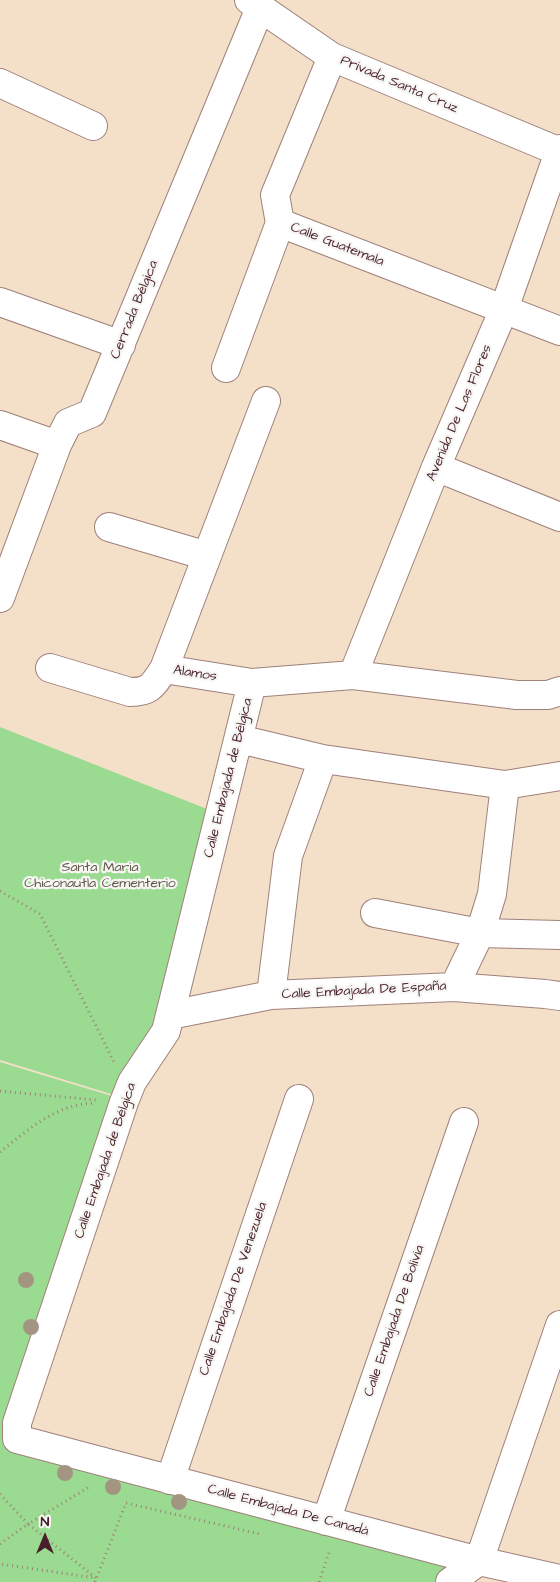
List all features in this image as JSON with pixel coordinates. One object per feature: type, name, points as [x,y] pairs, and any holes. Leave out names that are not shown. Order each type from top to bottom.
[{"type":"street","name":"Privada Santa Cruz","points":[[254,4],[332,57],[560,151]]},
{"type":"street","name":"Cerrada Bélgica","points":[[0,598],[7,559],[68,423],[92,413],[254,4]]},
{"type":"street","name":"Calle Guatemala","points":[[332,57],[275,195],[280,223],[560,331]]},
{"type":"street","points":[[0,83],[93,126]]},
{"type":"street","name":"Avenida De Las Flores","points":[[353,675],[436,467],[504,309],[560,151]]},
{"type":"street","points":[[226,368],[280,223]]},
{"type":"street","points":[[0,302],[120,346]]},
{"type":"street","points":[[164,669],[266,401]]},
{"type":"street","points":[[0,424],[57,446]]},
{"type":"street","points":[[436,467],[560,517]]},
{"type":"street","points":[[109,527],[207,556]]},
{"type":"street","name":"Alamos","points":[[50,668],[130,692],[142,692],[153,686],[164,669],[252,683],[353,675],[517,695],[548,695],[560,691]]},
{"type":"street","name":"Calle Embajada de Bélgica","points":[[17,1440],[17,1423],[118,1096],[166,1031],[252,683]]},
{"type":"street","points":[[239,739],[322,759],[505,785],[560,776]]},
{"type":"street","points":[[271,995],[288,856],[322,759]]},
{"type":"street","points":[[454,987],[480,933],[492,894],[505,785]]},
{"type":"street","points":[[375,913],[480,933],[560,936]]},
{"type":"street","name":"Calle Embajada De España","points":[[170,1015],[271,995],[454,987],[560,996]]},
{"type":"street","name":"Calle Embajada De Venezuela","points":[[170,1480],[299,1099]]},
{"type":"street","name":"Calle Embajada De Bolivia","points":[[326,1520],[464,1122]]},
{"type":"street","points":[[450,1582],[479,1561],[560,1325]]},
{"type":"street","name":"Calle Embajada De Canadá","points":[[17,1440],[479,1561],[560,1579]]},
{"type":"path","points":[[0,891],[40,914],[120,1074],[118,1096]]},
{"type":"path","points":[[0,1091],[118,1096]]},
{"type":"path","points":[[0,1152],[46,1116],[82,1103],[118,1096]]},
{"type":"path","points":[[0,1544],[28,1524],[88,1488],[109,1463]]},
{"type":"path","points":[[0,1494],[28,1524],[96,1580]]},
{"type":"path","points":[[96,1580],[126,1503],[262,1534]]},
{"type":"path","points":[[319,1582],[330,1550]]},
{"type":"path","points":[[0,1564],[96,1580]]},
{"type":"green space","name":"Santa Maria Chiconautla Cementerio","points":[[0,727],[217,813],[137,1102],[0,1060]]},
{"type":"green space","points":[[0,1062],[138,1104],[16,1440],[479,1562],[453,1582],[0,1582]]}]
